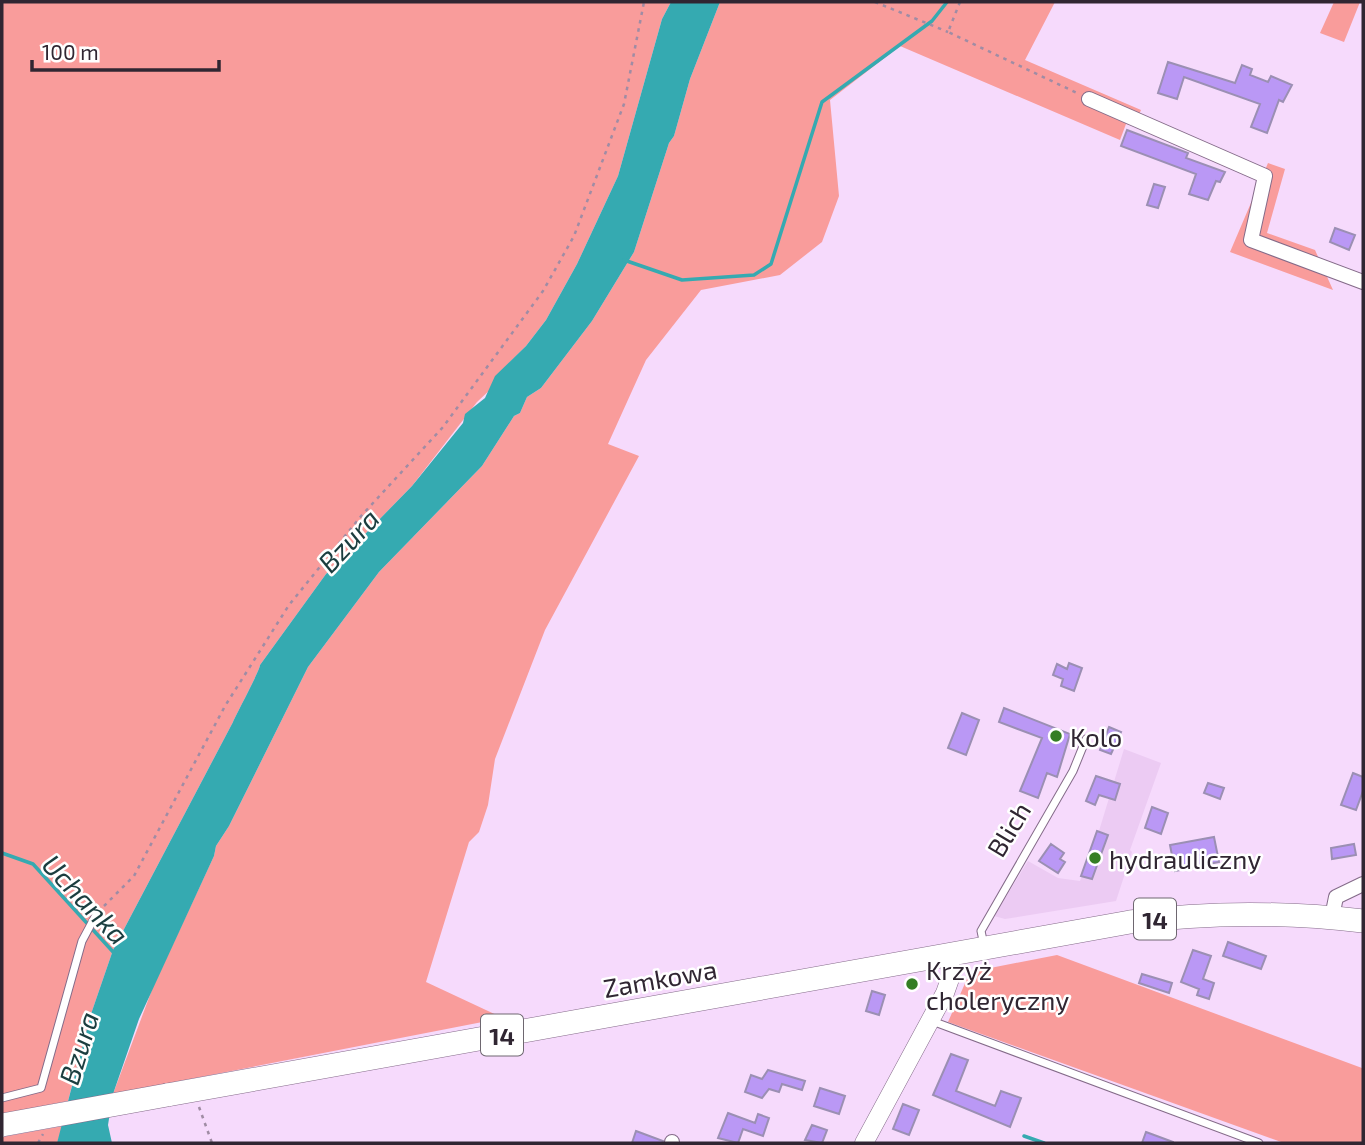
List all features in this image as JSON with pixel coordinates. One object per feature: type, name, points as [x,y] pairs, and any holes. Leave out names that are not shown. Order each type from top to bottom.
[{"type":"main road","name":"Zamkowa","points":[[2,1125],[949,953],[1188,916],[1270,914],[1363,921]]},
{"type":"street","points":[[1089,99],[1265,176],[1251,240],[1363,282]]},
{"type":"street","points":[[1332,917],[1336,897],[1363,884]]},
{"type":"street","points":[[864,1143],[931,1021],[951,976],[949,953]]},
{"type":"lane","name":"Blich","points":[[985,947],[981,931],[1073,771],[1086,739]]},
{"type":"lane","points":[[2,1098],[41,1088],[82,941],[97,913]]},
{"type":"lane","points":[[931,1021],[1259,1143]]},
{"type":"path","points":[[97,913],[134,876],[225,706],[289,605],[362,515],[443,427],[543,291],[574,236],[624,104],[644,2]]},
{"type":"path","points":[[875,2],[948,32],[1089,99]]},
{"type":"path","points":[[948,32],[960,2]]},
{"type":"path","points":[[197,1104],[212,1143]]},
{"type":"shaded area","points":[[2,2],[671,2],[662,19],[618,176],[577,264],[546,320],[526,346],[496,376],[492,388],[477,402],[412,486],[326,574],[260,665],[233,722],[113,950],[91,1014],[68,1101],[2,1114]]},
{"type":"shaded area","points":[[671,2],[720,2],[690,79],[674,136],[669,143],[634,252],[592,321],[541,388],[527,397],[520,413],[514,416],[482,466],[379,572],[308,667],[229,826],[216,846],[214,856],[139,1019],[113,1094],[108,1125],[112,1143],[57,1143],[91,1014],[113,950],[233,722],[260,665],[326,574],[412,486],[463,423],[465,414],[485,398],[495,376],[526,346],[546,320],[577,264],[618,176],[662,19]]},
{"type":"shaded area","points":[[720,2],[1055,2],[1025,60],[1141,110],[1134,126],[1126,124],[1120,140],[900,46],[830,100],[839,196],[822,242],[780,275],[701,290],[646,360],[608,444],[639,456],[545,630],[495,759],[488,805],[479,832],[469,842],[426,982],[503,1018],[113,1094],[153,987],[214,856],[216,846],[229,826],[308,667],[379,572],[482,466],[514,416],[520,413],[527,397],[541,388],[592,321],[634,252],[669,143],[674,136],[690,79]]},
{"type":"shaded area","points":[[1334,2],[1360,2],[1344,42],[1320,33]]},
{"type":"shaded area","points":[[1268,163],[1285,169],[1267,233],[1315,250],[1333,290],[1230,252]]},
{"type":"shaded area","points":[[1124,749],[1161,763],[1130,850],[1132,852],[1116,901],[1005,919],[994,916],[1028,861],[1058,878],[1080,881],[1095,844]]},
{"type":"shaded area","points":[[1057,955],[1362,1068],[1363,1065],[1363,1143],[1284,1143],[948,1022],[970,972]]},
{"type":"shaded area","points":[[63,1126],[57,1143],[2,1143],[2,1137]]},
{"type":"building","points":[[1168,62],[1235,83],[1242,65],[1252,69],[1250,75],[1268,82],[1271,76],[1292,85],[1283,102],[1279,100],[1267,133],[1251,127],[1260,104],[1184,77],[1177,99],[1158,93]]},
{"type":"building","points":[[1127,130],[1188,153],[1186,158],[1225,172],[1220,182],[1216,181],[1208,200],[1189,194],[1196,174],[1121,146]]},
{"type":"building","points":[[1154,184],[1165,187],[1158,208],[1147,205]]},
{"type":"building","points":[[1335,228],[1355,235],[1349,250],[1330,242]]},
{"type":"building","points":[[1069,663],[1082,668],[1074,691],[1061,686],[1063,679],[1053,675],[1057,664],[1067,669]]},
{"type":"building","points":[[1004,708],[1070,734],[1057,777],[1047,773],[1038,798],[1020,791],[1042,738],[999,722]]},
{"type":"building","points":[[962,713],[979,720],[966,755],[948,748]]},
{"type":"building","points":[[1109,727],[1121,732],[1111,754],[1100,750]]},
{"type":"building","points":[[1353,773],[1363,777],[1363,791],[1356,810],[1341,805]]},
{"type":"building","points":[[1096,776],[1120,784],[1115,800],[1099,795],[1095,805],[1086,801]]},
{"type":"building","points":[[1208,783],[1224,788],[1220,799],[1204,793]]},
{"type":"building","points":[[1152,807],[1168,813],[1161,834],[1145,828]]},
{"type":"building","points":[[1097,831],[1108,835],[1092,879],[1081,876]]},
{"type":"building","points":[[1214,837],[1219,862],[1175,871],[1170,845]]},
{"type":"building","points":[[1051,844],[1064,853],[1060,859],[1065,862],[1058,873],[1039,861]]},
{"type":"building","points":[[1354,844],[1356,855],[1332,859],[1331,848]]},
{"type":"building","points":[[1228,942],[1266,956],[1261,969],[1223,956]]},
{"type":"building","points":[[1193,950],[1211,956],[1203,979],[1214,983],[1209,999],[1197,995],[1199,989],[1181,982]]},
{"type":"building","points":[[1142,974],[1172,983],[1169,993],[1139,983]]},
{"type":"building","points":[[872,991],[885,995],[879,1015],[866,1011]]},
{"type":"building","points":[[951,1054],[968,1060],[956,1091],[995,1106],[1001,1091],[1021,1098],[1010,1127],[933,1095]]},
{"type":"building","points":[[768,1070],[805,1081],[802,1090],[782,1084],[779,1092],[769,1089],[762,1098],[745,1092],[751,1075],[762,1079]]},
{"type":"building","points":[[820,1088],[845,1096],[839,1114],[814,1106]]},
{"type":"building","points":[[903,1104],[919,1110],[909,1135],[893,1129]]},
{"type":"building","points":[[728,1113],[755,1123],[758,1114],[769,1118],[763,1136],[743,1129],[738,1143],[718,1138]]},
{"type":"building","points":[[812,1125],[827,1130],[822,1143],[805,1140]]},
{"type":"building","points":[[636,1131],[663,1141],[632,1143]]},
{"type":"building","points":[[1146,1132],[1173,1142],[1173,1143],[1142,1143]]},
{"type":"waterway","points":[[624,260],[682,280],[754,275],[771,264],[822,102],[932,21],[947,2]]},
{"type":"waterway","name":"Uchanka","points":[[2,853],[33,864],[115,954]]},
{"type":"waterway","points":[[1024,1136],[1044,1143]]},
{"type":"place","name":"Kolo","points":[[1056,736]]},
{"type":"place","name":"hydrauliczny","points":[[1095,858]]},
{"type":"place","name":"Krzyż choleryczny","points":[[912,984]]},
{"type":"water label","name":"Bzura","points":[[348,540]]},
{"type":"water label","name":"Bzura","points":[[78,1048]]}]
